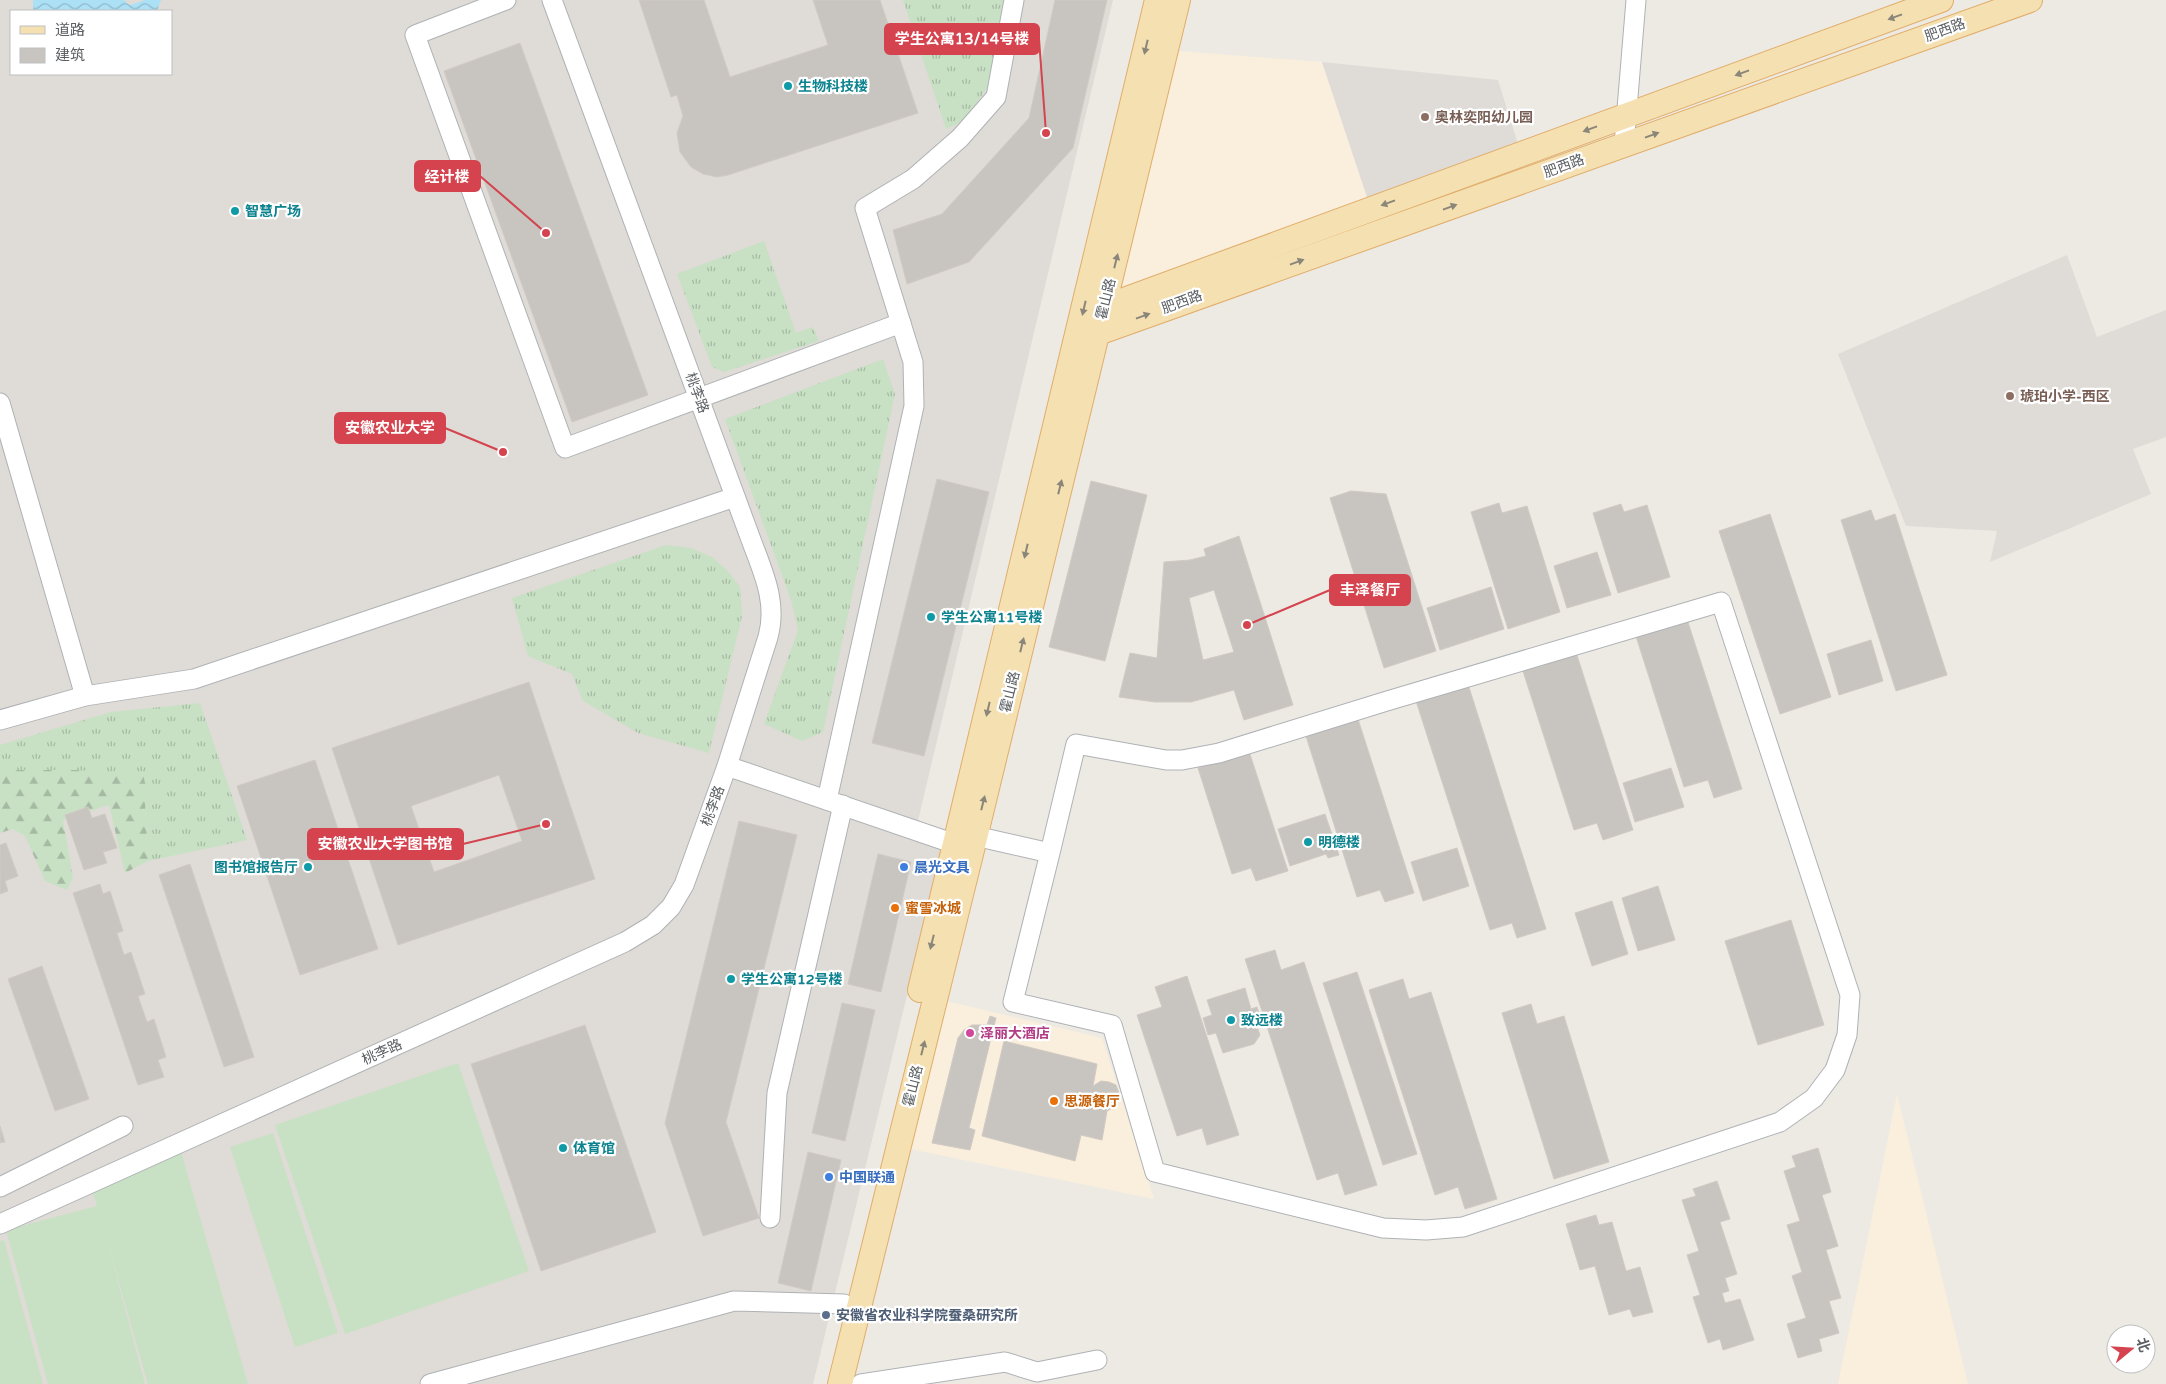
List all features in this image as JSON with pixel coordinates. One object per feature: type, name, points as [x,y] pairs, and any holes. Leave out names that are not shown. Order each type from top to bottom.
[{"type":"main road","name":"霍山路","points":[[840,1384],[1157,0]]},
{"type":"main road","name":"霍山路","points":[[825,1384],[844,1304],[1105,307],[1178,0]]},
{"type":"main road","name":"肥西路","points":[[1105,307],[1941,0]]},
{"type":"main road","name":"肥西路","points":[[1098,333],[2030,0]]},
{"type":"street","points":[[506,0],[415,35],[564,448],[902,323]]},
{"type":"street","name":"桃李路","points":[[0,1224],[616,946],[653,925],[671,906],[684,885],[727,766],[768,637],[772,612],[770,592],[552,0]]},
{"type":"street","points":[[770,1218],[777,1093],[914,406],[913,362],[866,208],[913,179],[960,138],[996,97],[1014,0]]},
{"type":"street","points":[[1624,145],[1636,0]]},
{"type":"street","points":[[0,403],[85,696]]},
{"type":"street","points":[[0,720],[85,696],[194,679],[735,497]]},
{"type":"street","points":[[1721,602],[1850,995],[1847,1036],[1835,1070],[1814,1098],[1780,1122],[1463,1227],[1426,1230],[1383,1228],[1155,1172],[1112,1025],[1013,1002],[1050,853],[1076,744],[1166,760],[1182,760],[1220,753],[1387,700],[1721,602]]},
{"type":"street","points":[[727,766],[835,802],[965,840],[1050,853]]},
{"type":"street","points":[[0,1187],[123,1126]]},
{"type":"street","points":[[430,1384],[734,1301],[844,1304]]},
{"type":"street","points":[[861,1384],[1005,1362],[1037,1372],[1097,1360]]},
{"type":"shaded area","points":[[0,0],[1113,0],[916,829],[945,838],[813,1384],[0,1384]]},
{"type":"shaded area","points":[[1166,50],[1322,62],[1371,209],[1105,307]]},
{"type":"shaded area","name":"奥林奕阳幼儿园","points":[[1322,62],[1498,80],[1521,154],[1371,209]]},
{"type":"shaded area","name":"琥珀小学-西区","points":[[2067,255],[2097,337],[2166,310],[2166,437],[2133,449],[2151,494],[1990,562],[1997,531],[1906,526],[1838,354]]},
{"type":"shaded area","points":[[946,1001],[1102,1038],[1154,1199],[910,1149]]},
{"type":"shaded area","points":[[1897,1094],[1968,1384],[1838,1384]]},
{"type":"green space","points":[[903,0],[1007,0],[999,71],[964,121],[946,129]]},
{"type":"green space","points":[[764,241],[796,333],[813,327],[819,341],[724,372],[712,367],[677,274]]},
{"type":"green space","points":[[883,359],[895,394],[823,732],[802,741],[764,724],[798,630],[791,600],[725,419]]},
{"type":"green space","points":[[666,545],[691,548],[712,557],[727,570],[740,587],[742,616],[709,753],[638,733],[583,701],[572,674],[528,656],[512,598]]},
{"type":"green space","points":[[200,703],[247,840],[148,861],[145,803],[148,794],[74,770],[0,770],[0,745],[111,712]]},
{"type":"green space","points":[[0,770],[75,770],[143,775],[148,794],[145,803],[148,861],[125,873],[109,805],[63,820],[73,878],[67,890],[45,881],[25,836],[13,829],[0,833]]},
{"type":"green space","points":[[458,1063],[529,1271],[345,1334],[275,1125]]},
{"type":"green space","points":[[273,1133],[338,1333],[295,1347],[230,1147]]},
{"type":"green space","points":[[181,1152],[248,1384],[148,1384],[107,1241],[145,1384],[48,1384],[6,1230],[97,1206],[89,1179]]},
{"type":"green space","points":[[4,1240],[43,1384],[0,1384],[0,1241]]},
{"type":"water","points":[[33,0],[124,0],[130,5],[145,0],[161,0],[157,10],[33,10]]},
{"type":"building","name":"生物科技楼","points":[[639,0],[704,0],[730,77],[828,45],[813,0],[880,0],[918,113],[728,175],[717,177],[703,174],[691,167],[680,152],[677,133],[683,116],[677,95],[671,97]]},
{"type":"building","points":[[1055,0],[1107,0],[1073,148],[969,262],[907,284],[893,230],[942,214],[1029,118]]},
{"type":"building","points":[[520,43],[648,395],[572,422],[444,71]]},
{"type":"building","name":"学生公寓11号楼","points":[[937,479],[989,492],[924,756],[872,743]]},
{"type":"building","points":[[1091,481],[1147,495],[1105,661],[1049,647]]},
{"type":"building","points":[[1351,491],[1386,494],[1436,651],[1384,668],[1330,498]]},
{"type":"building","points":[[1499,503],[1502,513],[1527,506],[1560,612],[1508,629],[1471,512]]},
{"type":"building","points":[[1621,504],[1624,512],[1647,505],[1670,577],[1618,593],[1593,513]]},
{"type":"building","points":[[1871,510],[1875,521],[1895,514],[1947,675],[1896,691],[1841,520]]},
{"type":"building","points":[[1770,514],[1831,697],[1780,714],[1719,531]]},
{"type":"building","points":[[1239,536],[1293,705],[1244,720],[1234,690],[1191,702],[1155,702],[1119,697],[1130,653],[1157,658],[1164,562],[1190,560],[1206,556],[1204,549]],"holes":[[[1214,590],[1234,652],[1203,660],[1189,598]]]},
{"type":"building","points":[[1597,552],[1611,595],[1567,608],[1554,566]]},
{"type":"building","points":[[1491,587],[1504,629],[1440,650],[1427,608]]},
{"type":"building","points":[[1685,613],[1742,789],[1714,798],[1708,780],[1684,787],[1634,630]]},
{"type":"building","points":[[1871,640],[1883,681],[1839,695],[1827,654]]},
{"type":"building","points":[[1575,649],[1633,830],[1603,840],[1597,823],[1574,830],[1521,665]]},
{"type":"building","points":[[1467,681],[1546,929],[1517,938],[1512,923],[1490,930],[1415,698]]},
{"type":"building","points":[[529,682],[595,879],[398,945],[332,748]],"holes":[[[499,775],[522,841],[434,872],[411,806]]]},
{"type":"building","points":[[1357,716],[1414,893],[1385,902],[1380,890],[1357,897],[1305,733]]},
{"type":"building","points":[[1249,751],[1288,871],[1256,881],[1251,868],[1232,874],[1198,768]]},
{"type":"building","name":"图书馆报告厅","points":[[315,760],[378,949],[300,975],[237,786]]},
{"type":"building","points":[[1671,768],[1684,807],[1635,822],[1623,783]]},
{"type":"building","points":[[88,807],[92,818],[105,814],[117,848],[103,852],[107,863],[84,870],[65,815]]},
{"type":"building","name":"明德楼","points":[[1325,814],[1339,855],[1328,858],[1326,854],[1290,866],[1278,829]]},
{"type":"building","name":"学生公寓12号楼","points":[[739,821],[797,835],[726,1122],[759,1218],[703,1236],[665,1123]]},
{"type":"building","points":[[6,843],[18,876],[5,881],[8,891],[0,894],[0,845]]},
{"type":"building","points":[[1457,848],[1469,886],[1423,901],[1411,862]]},
{"type":"building","points":[[878,854],[911,862],[881,992],[848,984]]},
{"type":"building","points":[[190,864],[254,1057],[224,1067],[159,875]]},
{"type":"building","points":[[100,884],[103,894],[110,891],[123,931],[117,933],[124,955],[131,952],[145,994],[138,996],[147,1022],[154,1019],[166,1057],[158,1060],[164,1077],[138,1085],[73,893]]},
{"type":"building","points":[[1658,886],[1675,940],[1638,951],[1622,898]]},
{"type":"building","points":[[1612,901],[1628,954],[1592,966],[1575,913]]},
{"type":"building","points":[[1791,920],[1824,1025],[1758,1045],[1725,941]]},
{"type":"building","points":[[1275,950],[1281,970],[1304,962],[1377,1185],[1345,1195],[1338,1173],[1317,1180],[1245,959]]},
{"type":"building","points":[[42,966],[89,1099],[55,1111],[8,979]]},
{"type":"building","points":[[1357,972],[1417,1154],[1383,1165],[1323,983]]},
{"type":"building","points":[[1187,976],[1239,1135],[1207,1145],[1202,1128],[1177,1136],[1137,1015],[1162,1007],[1155,987]]},
{"type":"building","points":[[1403,979],[1409,999],[1431,992],[1497,1199],[1465,1209],[1458,1187],[1435,1195],[1369,990]]},
{"type":"building","name":"致远楼","points":[[1245,988],[1251,1009],[1257,1007],[1261,1019],[1255,1021],[1260,1035],[1254,1044],[1223,1053],[1216,1033],[1208,1035],[1203,1018],[1212,1015],[1207,1000]]},
{"type":"building","points":[[842,1003],[875,1010],[845,1141],[812,1133]]},
{"type":"building","points":[[1531,1004],[1537,1024],[1564,1016],[1609,1162],[1554,1179],[1502,1013]]},
{"type":"building","name":"泽丽大酒店","points":[[990,1016],[996,1018],[969,1128],[975,1130],[970,1150],[932,1143],[958,1038],[964,1030],[972,1025],[987,1025]]},
{"type":"building","name":"体育馆","points":[[585,1025],[656,1232],[541,1271],[471,1064]]},
{"type":"building","name":"思源餐厅","points":[[1004,1041],[1097,1064],[1093,1086],[1101,1081],[1116,1085],[1120,1096],[1116,1106],[1107,1111],[1102,1140],[1081,1135],[1075,1161],[982,1136]]},
{"type":"building","points":[[0,1126],[5,1142],[0,1143]]},
{"type":"building","points":[[1818,1148],[1831,1192],[1822,1195],[1838,1246],[1826,1250],[1841,1298],[1829,1301],[1839,1333],[1819,1339],[1822,1351],[1798,1358],[1787,1324],[1806,1318],[1792,1276],[1802,1272],[1787,1225],[1800,1221],[1784,1171],[1796,1167],[1792,1156]]},
{"type":"building","points":[[808,1152],[841,1160],[811,1291],[778,1283]]},
{"type":"building","points":[[1717,1181],[1730,1219],[1720,1222],[1737,1274],[1725,1278],[1729,1291],[1722,1293],[1725,1303],[1740,1299],[1754,1340],[1723,1350],[1720,1339],[1708,1343],[1693,1297],[1700,1295],[1687,1255],[1699,1251],[1682,1200],[1696,1196],[1693,1189]]},
{"type":"building","points":[[1596,1215],[1599,1225],[1612,1222],[1626,1271],[1640,1267],[1653,1312],[1633,1317],[1630,1309],[1609,1315],[1595,1266],[1580,1270],[1566,1224]]},
{"type":"place","name":"生物科技楼","points":[[788,86]]},
{"type":"place","name":"奥林奕阳幼儿园","points":[[1425,117]]},
{"type":"place","name":"学生公寓13/14号楼","points":[[1046,133]]},
{"type":"place","name":"智慧广场","points":[[235,211]]},
{"type":"place","name":"经计楼","points":[[546,233]]},
{"type":"place","name":"琥珀小学-西区","points":[[2010,396]]},
{"type":"place","name":"安徽农业大学","points":[[503,452]]},
{"type":"place","name":"学生公寓11号楼","points":[[931,617]]},
{"type":"place","name":"丰泽餐厅","points":[[1247,625]]},
{"type":"place","name":"安徽农业大学图书馆","points":[[546,824]]},
{"type":"place","name":"明德楼","points":[[1308,842]]},
{"type":"place","name":"图书馆报告厅","points":[[308,867]]},
{"type":"place","name":"晨光文具","points":[[904,867]]},
{"type":"place","name":"蜜雪冰城","points":[[895,908]]},
{"type":"place","name":"学生公寓12号楼","points":[[731,979]]},
{"type":"place","name":"致远楼","points":[[1231,1020]]},
{"type":"place","name":"泽丽大酒店","points":[[970,1033]]},
{"type":"place","name":"思源餐厅","points":[[1054,1101]]},
{"type":"place","name":"体育馆","points":[[563,1148]]},
{"type":"place","name":"中国联通","points":[[829,1177]]},
{"type":"place","name":"安徽省农业科学院蚕桑研究所","points":[[826,1315]]}]
